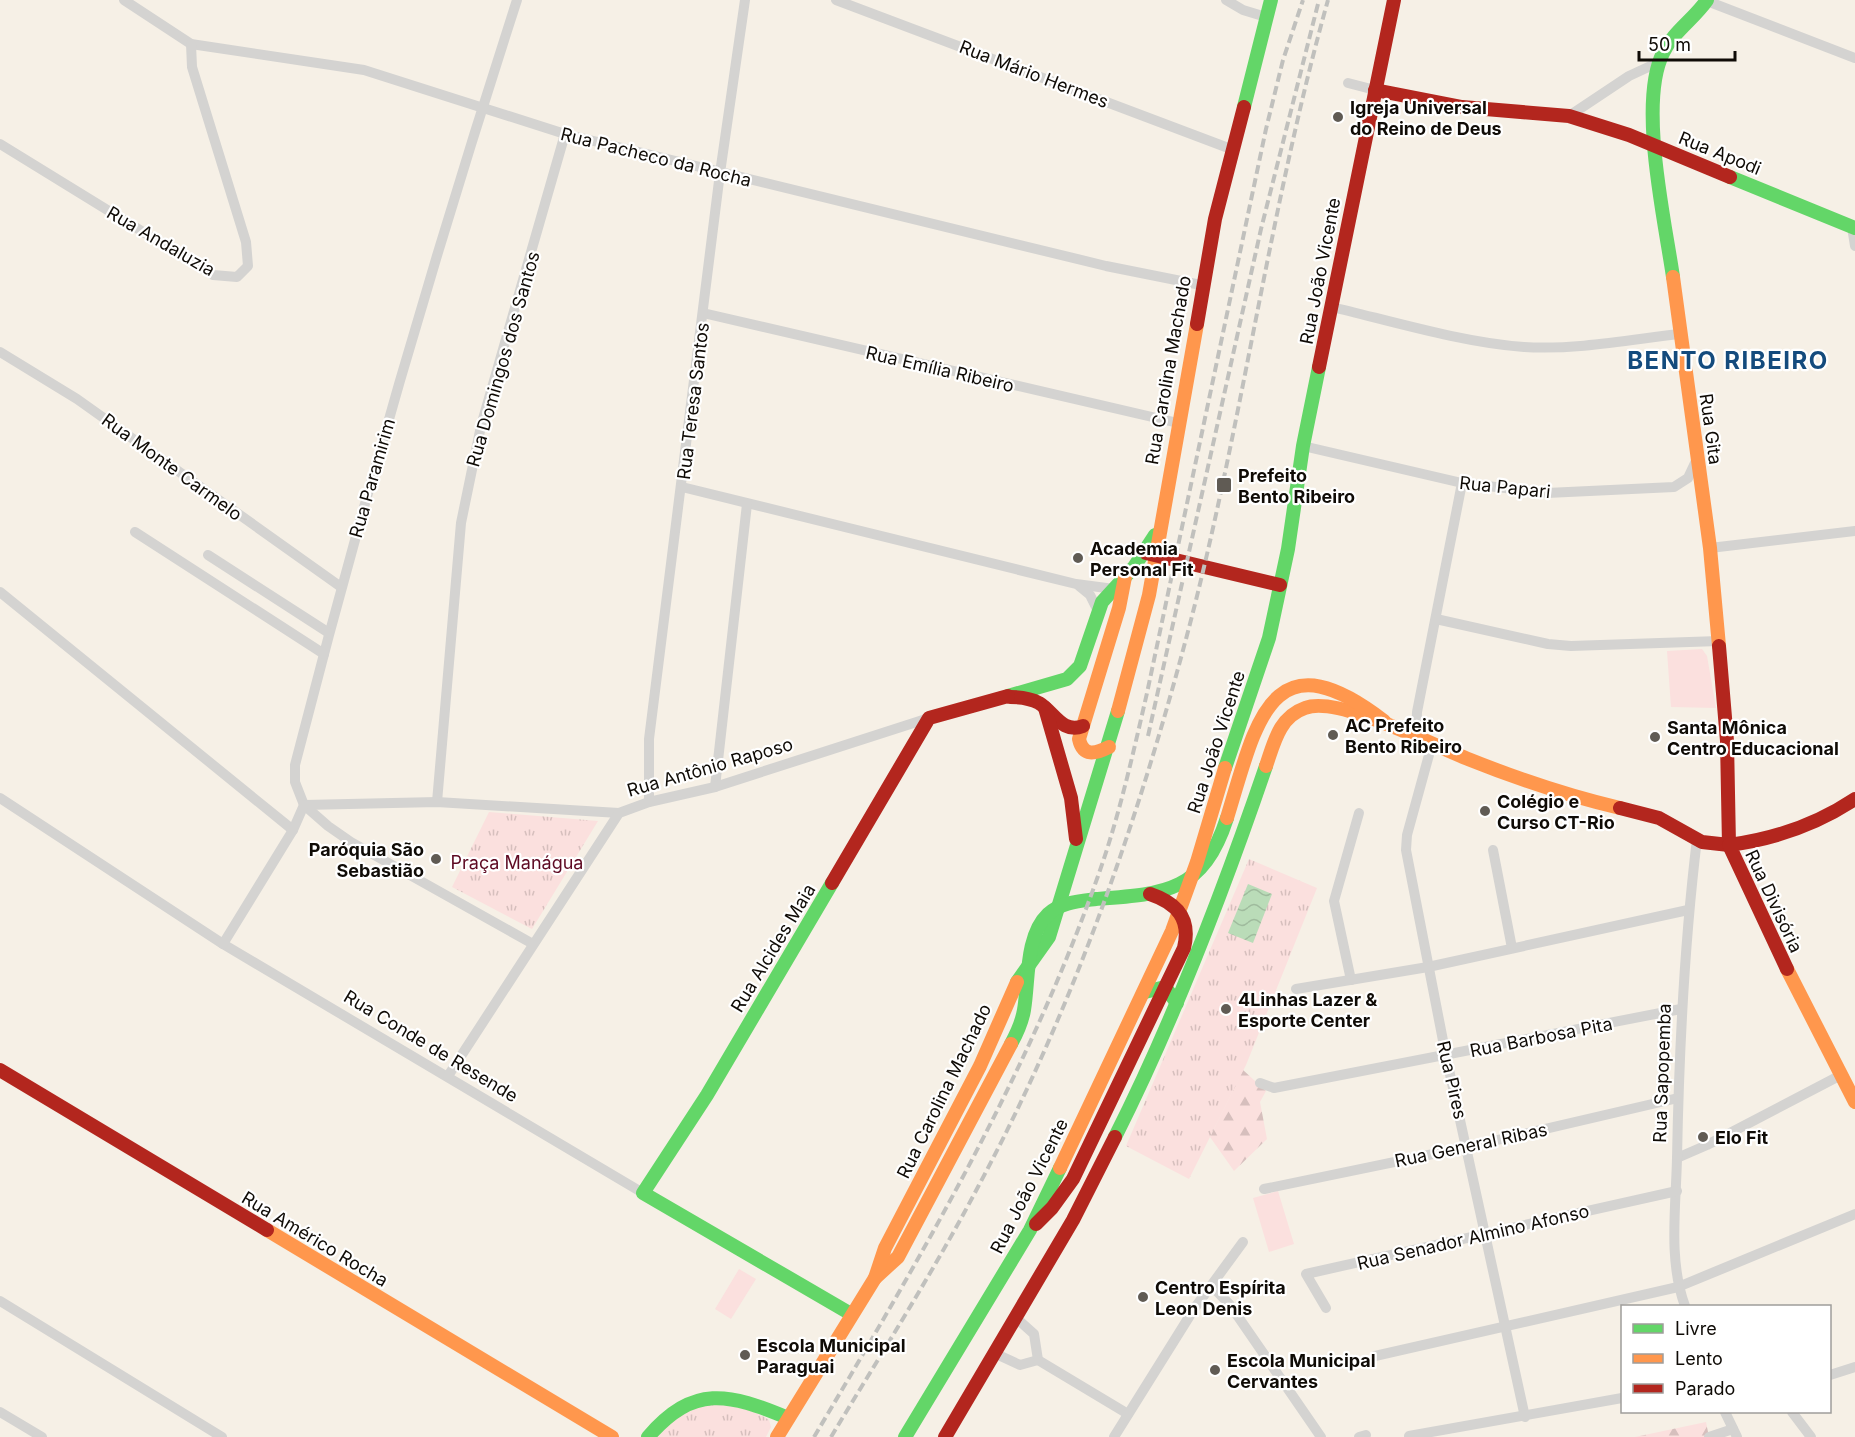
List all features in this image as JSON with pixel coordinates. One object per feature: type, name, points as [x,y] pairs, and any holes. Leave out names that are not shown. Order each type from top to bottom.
[{"type":"main road","name":"Rua Carolina Machado","points":[[777,1437],[874,1278],[885,1248],[983,1058],[1018,980],[1049,937],[1109,747],[1149,596],[1202,285],[1231,149],[1271,0]]},
{"type":"main road","name":"Rua João Vicente","points":[[905,1437],[1030,1230],[1145,992],[1172,931],[1197,862],[1229,754],[1269,638],[1303,446],[1394,0]]},
{"type":"main road","name":"Rua Gita","points":[[1707,0],[1669,43],[1657,63],[1654,86],[1655,146],[1710,548],[1727,741],[1729,845]]},
{"type":"main road","name":"Rua Apodi","points":[[1375,90],[1462,107],[1569,116],[1655,146],[1854,227]]},
{"type":"main road","name":"Rua Antônio Raposo","points":[[929,718],[1009,697],[1067,679],[1075,674],[1083,661],[1098,610],[1146,551],[1159,527]]},
{"type":"main road","points":[[1109,747],[1094,754],[1084,752],[1079,743],[1119,608],[1127,563],[1132,554],[1140,552],[1171,558],[1280,585]]},
{"type":"main road","name":"Rua Divisória","points":[[1150,894],[1180,886],[1208,863],[1222,834],[1269,705],[1283,690],[1306,685],[1341,694],[1389,725]]},
{"type":"main road","name":"Rua Antônio Raposo","points":[[1009,697],[1034,701],[1069,728],[1077,729],[1085,720]]},
{"type":"main road","name":"Rua Divisória","points":[[1177,1003],[1223,891],[1277,732],[1292,714],[1306,707],[1325,705],[1389,725],[1432,744],[1586,801],[1659,818],[1709,844],[1729,845],[1767,931],[1855,1102]]},
{"type":"main road","points":[[1044,708],[1071,798],[1076,849]]},
{"type":"main road","name":"Rua Alcides Maia","points":[[643,1193],[707,1095],[929,718]]},
{"type":"main road","points":[[1729,845],[1766,839],[1824,819],[1855,799]]},
{"type":"main road","points":[[874,1278],[898,1257],[921,1217],[1018,1028],[1037,937],[1043,919],[1054,909],[1068,903],[1150,894],[1166,899],[1179,909],[1186,922],[1187,936],[1164,993],[1073,1179],[1052,1208],[1030,1230]]},
{"type":"main road","points":[[945,1437],[1073,1220],[1133,1101],[1177,1003],[1172,993],[1164,987],[1145,992]]},
{"type":"main road","name":"Rua Américo Rocha","points":[[0,1070],[612,1437]]},
{"type":"main road","name":"Rua Conde de Resende","points":[[643,1193],[851,1314]]},
{"type":"main road","points":[[648,1437],[674,1410],[700,1398],[736,1398],[788,1418]]},
{"type":"street","name":"Rua Pacheco da Rocha","points":[[124,0],[192,44],[364,70],[565,134],[1106,266],[1202,285]]},
{"type":"street","name":"Rua Paramirim","points":[[304,805],[295,782],[295,765],[341,587],[427,284],[517,0]]},
{"type":"street","name":"Rua Teresa Santos","points":[[649,802],[649,740],[720,173],[745,0]]},
{"type":"street","name":"Rua Mário Hermes","points":[[836,0],[1231,149]]},
{"type":"street","points":[[1226,0],[1243,10],[1266,17]]},
{"type":"street","points":[[1707,0],[1855,58]]},
{"type":"street","name":"Rua Andaluzia","points":[[0,144],[213,275],[237,277],[248,266],[246,243],[192,67],[192,44]]},
{"type":"street","points":[[1569,116],[1629,76],[1657,63]]},
{"type":"street","points":[[1348,83],[1375,90]]},
{"type":"street","name":"Rua Domingos dos Santos","points":[[437,802],[461,523],[481,426],[565,134]]},
{"type":"street","points":[[1854,227],[1855,246]]},
{"type":"street","points":[[1332,307],[1493,343],[1524,347],[1557,347],[1679,334]]},
{"type":"street","name":"Rua Emília Ribeiro","points":[[703,313],[1178,423]]},
{"type":"street","name":"Rua Monte Carmelo","points":[[0,352],[77,399],[341,587]]},
{"type":"street","name":"Rua Papari","points":[[1303,446],[1462,483],[1547,493],[1674,487],[1688,478],[1697,459]]},
{"type":"street","points":[[1416,737],[1417,712],[1462,483]]},
{"type":"street","points":[[682,487],[1076,584],[1114,589]]},
{"type":"street","points":[[715,787],[747,504]]},
{"type":"street","points":[[1710,548],[1855,531]]},
{"type":"street","points":[[135,532],[324,654]]},
{"type":"street","points":[[208,555],[329,633]]},
{"type":"street","points":[[1076,584],[1090,595],[1098,610]]},
{"type":"street","points":[[0,592],[292,830]]},
{"type":"street","points":[[1436,619],[1548,644],[1571,646],[1719,641]]},
{"type":"street","name":"Rua Antônio Raposo","points":[[448,1077],[619,813],[649,802],[715,787],[929,718]]},
{"type":"street","name":"Rua Pires","points":[[1432,744],[1405,843],[1446,1056],[1507,1326],[1525,1417]]},
{"type":"street","name":"Rua Conde de Resende","points":[[0,798],[223,944],[643,1193]]},
{"type":"street","points":[[304,805],[437,802],[619,813]]},
{"type":"street","points":[[223,944],[292,830],[304,805]]},
{"type":"street","points":[[304,805],[351,842],[533,944]]},
{"type":"street","points":[[1351,980],[1334,901],[1359,813]]},
{"type":"street","name":"Rua Sapopemba","points":[[1685,1305],[1678,1287],[1675,1255],[1678,1098],[1688,910],[1697,839]]},
{"type":"street","points":[[1493,850],[1512,948]]},
{"type":"street","points":[[1296,989],[1428,967],[1688,910]]},
{"type":"street","name":"Rua Barbosa Pita","points":[[1260,1083],[1274,1088],[1681,1009]]},
{"type":"street","points":[[1677,1158],[1707,1145],[1841,1075]]},
{"type":"street","name":"Rua General Ribas","points":[[1264,1189],[1467,1147],[1678,1098]]},
{"type":"street","name":"Rua Senador Almino Afonso","points":[[1326,1308],[1306,1274],[1677,1191]]},
{"type":"street","points":[[1375,1356],[1678,1287],[1855,1214]]},
{"type":"street","points":[[1114,1437],[1194,1309],[1213,1287],[1243,1242]]},
{"type":"street","points":[[1213,1287],[1230,1305],[1321,1437]]},
{"type":"street","points":[[0,1301],[221,1437]]},
{"type":"street","points":[[1015,1317],[1035,1336],[1038,1360]]},
{"type":"street","points":[[994,1353],[1020,1365],[1038,1360],[1128,1414]]},
{"type":"street","points":[[1831,1375],[1855,1367]]},
{"type":"street","points":[[1409,1436],[1621,1398]]},
{"type":"street","points":[[0,1412],[42,1437]]},
{"type":"street","points":[[1709,1437],[1735,1433],[1725,1413]]},
{"type":"street","points":[[1793,1413],[1811,1437]]},
{"type":"green space","points":[[1702,649],[1707,656],[1716,708],[1671,707],[1667,651]]},
{"type":"green space","name":"Praça Manágua","points":[[489,812],[598,821],[532,929],[452,887]]},
{"type":"green space","name":"4Linhas Lazer & Esporte Center","points":[[1249,859],[1317,888],[1246,1065],[1189,1179],[1126,1146]]},
{"type":"green space","points":[[1243,1070],[1266,1091],[1260,1102],[1267,1139],[1234,1171],[1210,1137]]},
{"type":"green space","points":[[1278,1191],[1294,1244],[1269,1252],[1253,1198]]},
{"type":"green space","points":[[739,1269],[756,1279],[731,1319],[715,1309]]},
{"type":"green space","points":[[714,1404],[736,1407],[763,1416],[769,1420],[771,1427],[766,1437],[658,1437],[683,1414]]},
{"type":"green space","points":[[1706,1422],[1709,1437],[1635,1437]]},
{"type":"water","points":[[1248,884],[1272,894],[1253,943],[1228,933]]},
{"type":"railway","points":[[814,1437],[933,1233],[970,1164],[1039,1023],[1070,950],[1106,854],[1147,693],[1266,129],[1283,60],[1303,0]]},
{"type":"railway","points":[[1148,736],[1261,229],[1319,0]]},
{"type":"railway","points":[[831,1437],[944,1249],[1012,1120],[1072,986],[1123,849],[1167,709],[1206,560],[1289,159],[1328,0]]},
{"type":"traffic: fast","points":[[1244,107],[1271,0]]},
{"type":"traffic: fast","points":[[1673,277],[1653,131],[1656,75],[1667,45],[1707,0]]},
{"type":"traffic: fast","points":[[1730,177],[1855,228]]},
{"type":"traffic: fast","points":[[1225,768],[1269,638],[1288,549],[1303,446],[1319,367]]},
{"type":"traffic: fast","points":[[1008,696],[1067,679],[1080,666],[1102,602],[1134,567],[1155,535]]},
{"type":"traffic: fast","points":[[1017,982],[1049,937],[1118,711]]},
{"type":"traffic: fast","points":[[1115,1137],[1178,1001],[1233,860],[1266,766]]},
{"type":"traffic: fast","points":[[1011,1044],[1023,1014],[1029,959],[1035,934],[1048,914],[1071,903],[1143,895],[1179,884],[1193,875],[1206,861],[1217,843],[1227,818]]},
{"type":"traffic: fast","points":[[832,883],[707,1095],[643,1193],[851,1314]]},
{"type":"traffic: fast","points":[[1145,992],[1165,987],[1177,1003]]},
{"type":"traffic: fast","points":[[905,1437],[1030,1230],[1060,1168]]},
{"type":"traffic: fast","points":[[648,1437],[681,1408],[697,1401],[713,1398],[747,1403],[788,1418]]},
{"type":"traffic: slow","points":[[1673,277],[1710,548],[1719,646]]},
{"type":"traffic: slow","points":[[1118,711],[1149,595],[1197,324]]},
{"type":"traffic: slow","points":[[1109,747],[1090,752],[1083,749],[1079,739],[1119,608],[1125,577]]},
{"type":"traffic: slow","points":[[1227,818],[1259,723],[1274,701],[1292,688],[1315,686],[1346,696],[1384,721]]},
{"type":"traffic: slow","points":[[1266,766],[1283,724],[1296,712],[1320,706],[1362,715],[1506,773],[1620,808]]},
{"type":"traffic: slow","points":[[1060,1168],[1172,931],[1197,862],[1225,768]]},
{"type":"traffic: slow","points":[[1787,969],[1855,1102]]},
{"type":"traffic: slow","points":[[777,1437],[875,1278],[885,1248],[980,1066],[1017,982]]},
{"type":"traffic: slow","points":[[875,1278],[898,1257],[1011,1044]]},
{"type":"traffic: slow","points":[[267,1230],[612,1437]]},
{"type":"traffic: jam","points":[[1319,367],[1394,0]]},
{"type":"traffic: jam","points":[[1375,90],[1462,107],[1569,116],[1629,135],[1730,177]]},
{"type":"traffic: jam","points":[[1197,324],[1215,219],[1244,107]]},
{"type":"traffic: jam","points":[[1146,553],[1280,585]]},
{"type":"traffic: jam","points":[[1620,808],[1659,818],[1702,842],[1729,845],[1727,741],[1719,646]]},
{"type":"traffic: jam","points":[[832,883],[929,718],[1008,696]]},
{"type":"traffic: jam","points":[[1010,697],[1025,698],[1039,703],[1069,727],[1083,726]]},
{"type":"traffic: jam","points":[[1045,708],[1071,798],[1076,839]]},
{"type":"traffic: jam","points":[[1787,969],[1729,845],[1795,830],[1855,799]]},
{"type":"traffic: jam","points":[[1036,1224],[1052,1208],[1073,1179],[1184,948],[1185,929],[1180,914],[1168,902],[1150,894]]},
{"type":"traffic: jam","points":[[0,1070],[267,1230]]},
{"type":"traffic: jam","points":[[945,1437],[1073,1220],[1115,1137]]},
{"type":"place","name":"Igreja Universal do Reino de Deus","points":[[1338,117]]},
{"type":"place","name":"Prefeito Bento Ribeiro","points":[[1224,485]]},
{"type":"place","name":"Academia Personal Fit","points":[[1078,558]]},
{"type":"place","name":"AC Prefeito Bento Ribeiro","points":[[1333,735]]},
{"type":"place","name":"Santa Mônica Centro Educacional","points":[[1655,737]]},
{"type":"place","name":"Colégio e Curso CT-Rio","points":[[1485,811]]},
{"type":"place","name":"Paróquia São Sebastião","points":[[436,859]]},
{"type":"place","name":"4Linhas Lazer & Esporte Center","points":[[1226,1009]]},
{"type":"place","name":"Elo Fit","points":[[1703,1137]]},
{"type":"place","name":"Centro Espírita Leon Denis","points":[[1143,1297]]},
{"type":"place","name":"Escola Municipal Paraguai","points":[[745,1355]]},
{"type":"place","name":"Escola Municipal Cervantes","points":[[1215,1370]]},
{"type":"district","name":"BENTO RIBEIRO","points":[[1728,360]]}]
